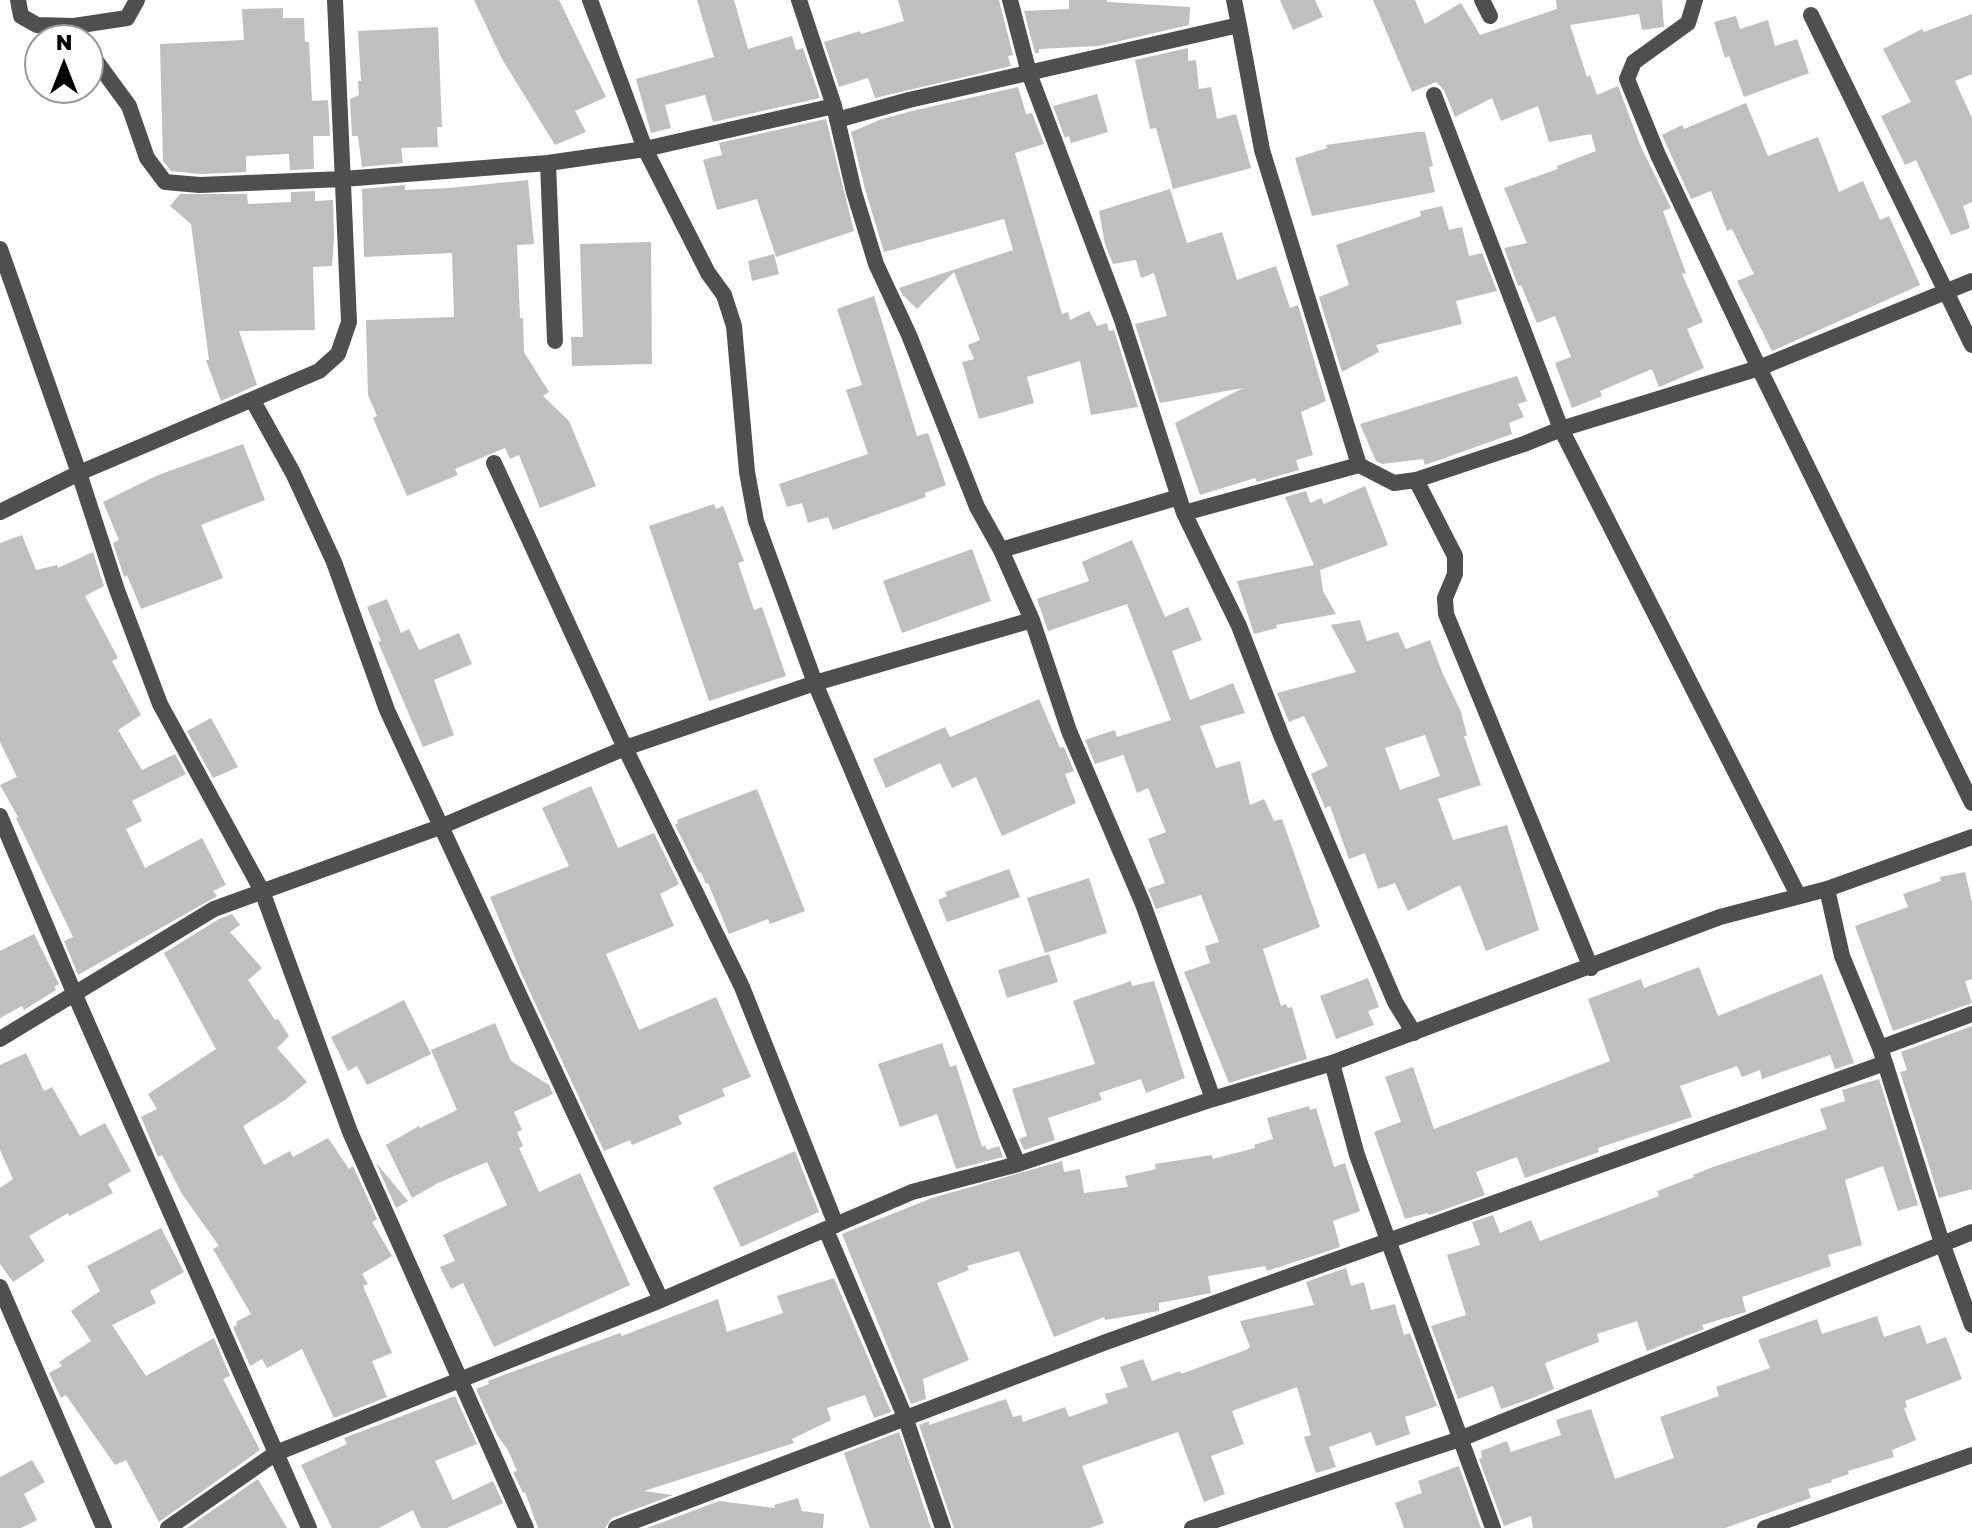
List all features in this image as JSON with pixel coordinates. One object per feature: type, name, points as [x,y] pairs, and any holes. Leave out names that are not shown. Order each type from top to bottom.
[{"type":"street","points":[[18,0],[21,16],[35,24]]},
{"type":"street","points":[[104,25],[127,18],[137,0]]},
{"type":"street","points":[[0,512],[79,473],[319,371],[338,354],[349,322],[335,0]]},
{"type":"street","points":[[590,0],[645,149],[708,273],[724,295],[734,326],[747,472],[756,521],[815,683],[1018,1164]]},
{"type":"street","points":[[799,0],[836,113],[854,192],[876,264],[909,335],[977,507],[1001,550],[1032,620],[1074,743],[1143,904],[1213,1099]]},
{"type":"street","points":[[1010,0],[1029,73],[1122,320],[1181,505],[1239,626],[1281,735],[1395,1002],[1414,1033]]},
{"type":"street","points":[[1234,0],[1262,150],[1359,465]]},
{"type":"street","points":[[1482,0],[1490,16]]},
{"type":"street","points":[[1695,0],[1688,23],[1634,62],[1627,79],[1658,155],[1759,368],[1972,803]]},
{"type":"street","points":[[1811,15],[1948,290],[1972,345]]},
{"type":"street","points":[[104,72],[129,106],[147,158],[165,182],[200,185],[343,179],[548,163],[645,149],[909,100],[1239,25]]},
{"type":"street","points":[[1434,95],[1561,429],[1798,895]]},
{"type":"street","points":[[548,163],[555,341]]},
{"type":"street","points":[[0,249],[117,590],[160,704],[262,891],[350,1132],[526,1528]]},
{"type":"street","points":[[1001,550],[1359,465],[1394,483],[1416,480],[1561,429],[1759,368],[1972,281]]},
{"type":"street","points":[[253,401],[293,473],[334,562],[387,710],[661,1300]]},
{"type":"street","points":[[494,463],[625,748],[742,987],[905,1417],[943,1528]]},
{"type":"street","points":[[1416,480],[1455,556],[1455,574],[1445,598],[1446,614],[1591,968]]},
{"type":"street","points":[[0,1039],[214,909],[440,827],[625,748],[815,683],[1032,620]]},
{"type":"street","points":[[0,816],[75,995],[309,1528]]},
{"type":"street","points":[[168,1528],[276,1453],[661,1300],[912,1192],[1018,1164],[1332,1063],[1720,917],[1827,889],[1972,837]]},
{"type":"street","points":[[1827,889],[1842,956],[1882,1055],[1942,1243],[1972,1325]]},
{"type":"street","points":[[616,1528],[1106,1342],[1389,1242],[1882,1055],[1972,1014]]},
{"type":"street","points":[[1332,1063],[1357,1155],[1493,1528]]},
{"type":"street","points":[[1192,1528],[1460,1439],[1972,1232]]},
{"type":"street","points":[[0,1287],[104,1528]]},
{"type":"street","points":[[1765,1528],[1972,1455]]},
{"type":"building","points":[[474,0],[559,0],[606,97],[575,111],[586,132],[555,145],[502,59]]},
{"type":"building","points":[[697,0],[734,0],[748,49],[792,36],[796,50],[803,48],[820,98],[713,122],[705,95],[665,105],[671,128],[651,133],[636,79],[714,57]]},
{"type":"building","points":[[898,0],[999,0],[1013,55],[1008,56],[1011,66],[875,98],[868,78],[839,87],[824,42],[904,21]]},
{"type":"building","points":[[1069,0],[1190,7],[1189,25],[1098,46],[1039,49],[1039,53],[1035,53],[1024,11],[1069,9]]},
{"type":"building","points":[[1280,0],[1315,0],[1323,17],[1293,30]]},
{"type":"building","points":[[1373,0],[1415,0],[1425,24],[1461,3],[1480,35],[1557,9],[1556,0],[1662,0],[1664,27],[1642,30],[1639,14],[1570,25],[1587,77],[1590,75],[1597,95],[1618,86],[1641,147],[1671,208],[1663,211],[1686,273],[1682,274],[1703,322],[1687,329],[1704,368],[1659,387],[1652,369],[1600,391],[1602,396],[1572,408],[1555,363],[1571,357],[1555,316],[1537,323],[1521,285],[1518,286],[1504,248],[1527,243],[1504,188],[1558,169],[1557,166],[1596,151],[1591,134],[1549,142],[1538,106],[1501,121],[1492,98],[1455,117],[1444,90],[1436,82],[1412,92]]},
{"type":"building","points":[[283,8],[283,18],[304,18],[305,42],[309,42],[312,101],[328,100],[330,136],[313,136],[314,169],[290,170],[289,154],[246,156],[246,172],[200,174],[171,171],[163,161],[160,44],[244,40],[242,9]]},
{"type":"building","points":[[1972,14],[1972,74],[1955,81],[1972,118],[1972,202],[1963,206],[1970,228],[1951,235],[1916,160],[1905,165],[1881,116],[1911,102],[1883,49],[1922,29],[1924,32]]},
{"type":"building","points":[[1736,16],[1740,29],[1768,20],[1775,46],[1797,39],[1809,73],[1744,97],[1729,56],[1725,58],[1714,22]]},
{"type":"building","points":[[438,27],[442,127],[437,127],[438,147],[401,148],[403,163],[362,167],[358,136],[352,136],[350,99],[359,95],[358,81],[361,81],[358,31]]},
{"type":"building","points":[[1188,48],[1188,61],[1196,60],[1199,89],[1211,87],[1217,119],[1236,114],[1251,168],[1173,189],[1156,128],[1150,129],[1135,60]]},
{"type":"building","points":[[1018,87],[1026,114],[1032,113],[1044,144],[1015,153],[1062,314],[1068,312],[1070,320],[1089,311],[1097,326],[1107,323],[1109,331],[1114,330],[1138,407],[1091,415],[1080,361],[1027,377],[1034,403],[979,419],[962,362],[974,359],[968,345],[980,340],[954,272],[917,309],[899,288],[1013,250],[1004,219],[884,252],[851,132],[882,119]]},
{"type":"building","points":[[1097,94],[1108,132],[1071,143],[1069,136],[1065,138],[1053,106]]},
{"type":"building","points":[[1746,103],[1768,156],[1818,137],[1839,192],[1863,181],[1880,220],[1889,216],[1920,285],[1772,351],[1737,281],[1754,274],[1732,229],[1727,231],[1711,191],[1691,199],[1662,135]]},
{"type":"building","points":[[826,119],[854,231],[776,257],[757,199],[717,210],[703,160],[722,155],[719,143]]},
{"type":"building","points":[[1425,132],[1435,192],[1312,216],[1295,158],[1327,148],[1326,145]]},
{"type":"building","points":[[528,180],[534,244],[517,245],[524,352],[549,392],[543,396],[569,421],[596,486],[540,508],[519,455],[510,459],[505,448],[455,469],[458,475],[407,496],[373,418],[377,416],[368,395],[366,320],[454,317],[452,253],[364,257],[362,189],[405,185],[405,190],[449,188]]},
{"type":"building","points":[[1170,189],[1187,243],[1222,232],[1237,280],[1276,266],[1290,308],[1298,305],[1326,401],[1301,412],[1313,455],[1296,460],[1299,470],[1257,482],[1255,478],[1200,495],[1175,423],[1243,388],[1160,403],[1135,324],[1167,316],[1154,273],[1141,278],[1136,260],[1113,264],[1105,244],[1099,211]]},
{"type":"building","points":[[315,191],[315,201],[333,200],[334,238],[332,266],[313,267],[315,330],[239,331],[257,385],[221,401],[206,360],[209,360],[191,224],[170,206],[180,194],[247,194],[248,204],[291,202],[291,192]]},
{"type":"building","points":[[1442,206],[1449,230],[1462,227],[1469,256],[1482,253],[1497,291],[1456,301],[1462,324],[1376,345],[1379,352],[1342,372],[1319,297],[1349,285],[1336,245],[1421,216],[1420,211]]},
{"type":"building","points":[[651,242],[652,364],[572,366],[571,337],[583,337],[580,244]]},
{"type":"building","points":[[774,254],[779,274],[752,281],[748,261]]},
{"type":"building","points":[[874,296],[917,436],[928,433],[946,485],[925,493],[926,497],[833,530],[828,517],[808,523],[802,503],[787,507],[779,484],[868,454],[846,390],[862,385],[837,309]]},
{"type":"building","points":[[1517,376],[1527,401],[1518,404],[1524,417],[1509,423],[1512,434],[1425,465],[1423,459],[1382,464],[1376,461],[1360,424]]},
{"type":"building","points":[[243,444],[265,500],[201,525],[223,578],[141,609],[127,575],[124,577],[113,543],[119,540],[103,502],[156,476]]},
{"type":"building","points":[[1365,486],[1388,545],[1320,570],[1323,591],[1336,614],[1276,625],[1277,628],[1254,634],[1237,581],[1314,565],[1285,497],[1306,491],[1310,503],[1321,498],[1324,504]]},
{"type":"building","points":[[714,504],[716,509],[723,506],[744,561],[738,563],[754,610],[762,607],[786,676],[709,701],[649,526]]},
{"type":"building","points":[[22,535],[36,570],[57,565],[58,568],[93,552],[104,586],[85,596],[118,658],[112,661],[141,715],[118,730],[142,770],[175,754],[186,774],[132,801],[142,821],[126,829],[145,868],[202,838],[226,885],[213,891],[217,896],[78,975],[64,941],[73,937],[0,785],[17,777],[0,742],[0,543]]},
{"type":"building","points":[[1132,540],[1165,617],[1188,607],[1202,640],[1172,651],[1190,700],[1233,683],[1245,713],[1200,726],[1216,768],[1240,761],[1250,805],[1264,799],[1274,821],[1282,819],[1320,927],[1263,949],[1281,1006],[1286,1004],[1288,1008],[1292,1007],[1307,1059],[1229,1083],[1184,972],[1210,963],[1205,946],[1219,942],[1201,895],[1156,909],[1148,889],[1165,883],[1148,839],[1166,832],[1148,788],[1137,793],[1121,748],[1123,755],[1095,764],[1085,740],[1115,730],[1117,737],[1171,720],[1127,604],[1048,631],[1037,599],[1089,581],[1082,562]]},
{"type":"building","points":[[972,549],[991,601],[902,633],[883,581]]},
{"type":"building","points":[[387,599],[401,633],[409,629],[419,650],[459,633],[472,664],[434,680],[454,735],[423,747],[378,642],[381,641],[367,607]]},
{"type":"building","points":[[1360,620],[1367,641],[1398,632],[1406,649],[1430,640],[1461,712],[1467,736],[1464,736],[1481,785],[1438,799],[1453,840],[1507,825],[1539,930],[1486,951],[1460,885],[1408,911],[1395,883],[1378,889],[1365,853],[1349,859],[1330,806],[1325,808],[1311,774],[1328,766],[1304,716],[1289,722],[1277,693],[1356,672],[1331,625]],"holes":[[[1425,735],[1440,776],[1400,790],[1385,748]]]},
{"type":"building","points":[[1039,699],[1060,748],[1064,747],[1074,771],[1065,774],[1076,803],[1002,836],[976,777],[952,788],[940,763],[886,788],[873,759],[945,727],[950,737]]},
{"type":"building","points":[[211,718],[238,767],[213,778],[187,731]]},
{"type":"building","points":[[591,786],[618,848],[654,833],[679,884],[660,894],[674,926],[606,954],[639,1030],[716,997],[751,1077],[722,1089],[725,1096],[678,1116],[682,1124],[632,1145],[630,1140],[604,1151],[522,975],[490,897],[569,866],[542,808]]},
{"type":"building","points":[[757,789],[805,911],[770,924],[768,919],[729,934],[708,883],[699,873],[675,825],[677,820]]},
{"type":"building","points":[[1009,869],[1020,897],[947,922],[938,900],[947,896],[945,892]]},
{"type":"building","points":[[1965,872],[1972,902],[1972,979],[1965,981],[1972,1003],[1893,1031],[1855,926],[1908,907],[1903,894],[1941,881],[1940,877]]},
{"type":"building","points":[[1089,878],[1107,933],[1045,953],[1027,898]]},
{"type":"building","points":[[232,914],[240,925],[230,932],[262,968],[248,980],[289,1036],[277,1048],[307,1082],[243,1126],[264,1165],[290,1151],[293,1157],[328,1138],[349,1169],[353,1166],[377,1219],[372,1222],[392,1256],[362,1274],[368,1284],[363,1286],[392,1353],[372,1361],[387,1397],[334,1418],[302,1349],[267,1368],[262,1359],[250,1366],[233,1327],[251,1314],[213,1249],[219,1246],[182,1194],[162,1155],[158,1157],[141,1117],[157,1109],[148,1094],[216,1049],[164,953]]},
{"type":"building","points":[[34,934],[59,984],[54,987],[56,990],[24,1010],[22,1006],[0,1018],[0,951]]},
{"type":"building","points":[[1049,954],[1058,982],[1007,998],[998,970]]},
{"type":"building","points":[[1699,967],[1718,1016],[1822,974],[1854,1063],[1835,1069],[1830,1055],[1762,1079],[1760,1070],[1742,1077],[1737,1066],[1680,1086],[1692,1117],[1598,1148],[1599,1152],[1525,1178],[1517,1157],[1476,1172],[1485,1195],[1429,1215],[1405,1219],[1374,1132],[1401,1122],[1385,1077],[1413,1067],[1434,1129],[1610,1061],[1588,999],[1641,979],[1644,988]]},
{"type":"building","points":[[1368,978],[1379,1007],[1368,1011],[1374,1025],[1336,1039],[1320,996]]},
{"type":"building","points":[[1131,981],[1132,986],[1154,981],[1185,1078],[1146,1093],[1141,1079],[1099,1093],[1102,1100],[1048,1118],[1055,1140],[1024,1150],[1019,1139],[1027,1136],[1012,1089],[1095,1064],[1073,1001]]},
{"type":"building","points":[[404,1000],[431,1054],[367,1085],[357,1066],[348,1071],[331,1037]]},
{"type":"building","points":[[495,1023],[511,1061],[549,1085],[553,1094],[514,1112],[522,1130],[517,1132],[523,1146],[519,1148],[539,1192],[580,1173],[630,1285],[494,1347],[463,1283],[451,1289],[440,1267],[455,1261],[443,1235],[507,1205],[487,1162],[412,1198],[386,1145],[419,1126],[457,1110],[431,1050]]},
{"type":"building","points":[[1972,1026],[1972,1189],[1939,1198],[1900,1072],[1907,1070],[1901,1052]]},
{"type":"building","points":[[942,1043],[950,1067],[956,1065],[982,1147],[985,1145],[987,1150],[999,1146],[1003,1157],[956,1169],[937,1114],[900,1127],[878,1064]]},
{"type":"building","points":[[26,1053],[44,1091],[52,1087],[80,1136],[105,1123],[131,1171],[108,1184],[113,1193],[69,1216],[68,1213],[29,1236],[45,1261],[13,1282],[0,1264],[0,1188],[13,1179],[0,1150],[0,1065]]},
{"type":"building","points":[[1879,1079],[1918,1205],[1898,1211],[1883,1166],[1845,1180],[1862,1245],[1828,1255],[1831,1266],[1742,1297],[1746,1312],[1702,1325],[1704,1329],[1647,1351],[1637,1321],[1597,1334],[1599,1342],[1545,1363],[1554,1389],[1530,1399],[1501,1409],[1493,1386],[1458,1399],[1431,1326],[1466,1315],[1447,1255],[1480,1245],[1472,1222],[1493,1215],[1500,1233],[1531,1220],[1540,1241],[1659,1196],[1657,1191],[1713,1167],[1827,1129],[1820,1109],[1845,1101],[1842,1090]]},
{"type":"building","points":[[1309,1106],[1310,1110],[1316,1108],[1334,1167],[1345,1163],[1360,1211],[1333,1221],[1340,1247],[1267,1271],[1265,1266],[1208,1276],[1211,1293],[1159,1303],[1159,1311],[1105,1320],[1104,1317],[1054,1337],[1019,1251],[967,1266],[969,1270],[937,1283],[969,1360],[923,1379],[926,1399],[911,1404],[842,1234],[932,1198],[1062,1161],[1064,1172],[1080,1169],[1084,1193],[1128,1187],[1125,1176],[1156,1169],[1155,1164],[1212,1155],[1213,1159],[1255,1148],[1254,1145],[1273,1139],[1267,1118]]},
{"type":"building","points":[[795,1151],[819,1212],[741,1247],[713,1187]]},
{"type":"building","points":[[376,1163],[408,1201],[396,1208]]},
{"type":"building","points":[[161,1228],[184,1272],[150,1291],[156,1303],[112,1325],[146,1376],[214,1338],[230,1376],[223,1379],[260,1450],[159,1522],[126,1460],[115,1465],[66,1395],[61,1398],[49,1373],[62,1366],[59,1362],[91,1341],[71,1311],[100,1291],[87,1266]]},
{"type":"building","points":[[1346,1268],[1351,1286],[1364,1282],[1371,1310],[1395,1304],[1404,1335],[1410,1333],[1437,1406],[1405,1417],[1410,1434],[1376,1446],[1371,1432],[1329,1447],[1336,1467],[1316,1473],[1304,1437],[1311,1435],[1297,1387],[1232,1411],[1244,1444],[1211,1456],[1225,1494],[1204,1502],[1178,1432],[1082,1466],[1104,1523],[1090,1528],[954,1528],[919,1425],[929,1421],[929,1425],[1006,1399],[1013,1417],[1021,1415],[1023,1422],[1065,1407],[1069,1417],[1108,1403],[1105,1394],[1128,1387],[1120,1367],[1143,1359],[1152,1381],[1180,1371],[1181,1374],[1246,1350],[1250,1347],[1240,1321],[1314,1305],[1306,1282]]},
{"type":"building","points":[[834,1278],[891,1412],[874,1418],[865,1395],[827,1408],[831,1420],[792,1439],[794,1443],[644,1491],[673,1495],[612,1518],[605,1528],[538,1528],[525,1492],[513,1472],[517,1471],[508,1450],[497,1435],[476,1389],[501,1376],[620,1333],[622,1336],[718,1299],[727,1332],[783,1313],[777,1296]]},
{"type":"building","points":[[1877,1316],[1884,1337],[1920,1325],[1927,1344],[1946,1337],[1962,1379],[1905,1401],[1907,1407],[1904,1408],[1916,1440],[1892,1450],[1894,1457],[1848,1471],[1849,1474],[1832,1482],[1808,1489],[1811,1498],[1725,1528],[1533,1528],[1531,1516],[1504,1526],[1479,1459],[1482,1458],[1481,1451],[1507,1441],[1511,1452],[1561,1435],[1556,1420],[1591,1409],[1615,1479],[1674,1458],[1660,1417],[1719,1396],[1716,1387],[1770,1368],[1758,1340],[1817,1319],[1822,1334]]},
{"type":"building","points":[[455,1396],[477,1444],[435,1461],[453,1500],[493,1481],[503,1503],[447,1528],[421,1528],[413,1510],[379,1528],[332,1528],[301,1465],[347,1444],[344,1438]]},
{"type":"building","points":[[899,1432],[931,1528],[870,1528],[844,1453]]},
{"type":"building","points":[[32,1460],[45,1482],[24,1494],[37,1520],[21,1528],[0,1528],[0,1477]]},
{"type":"building","points":[[1459,1466],[1481,1528],[1404,1528],[1395,1503],[1422,1493],[1418,1481]]},
{"type":"building","points":[[258,1479],[287,1528],[187,1528]]},
{"type":"building","points":[[798,1498],[802,1511],[824,1514],[823,1528],[647,1528],[719,1501],[775,1508],[774,1505]]}]
